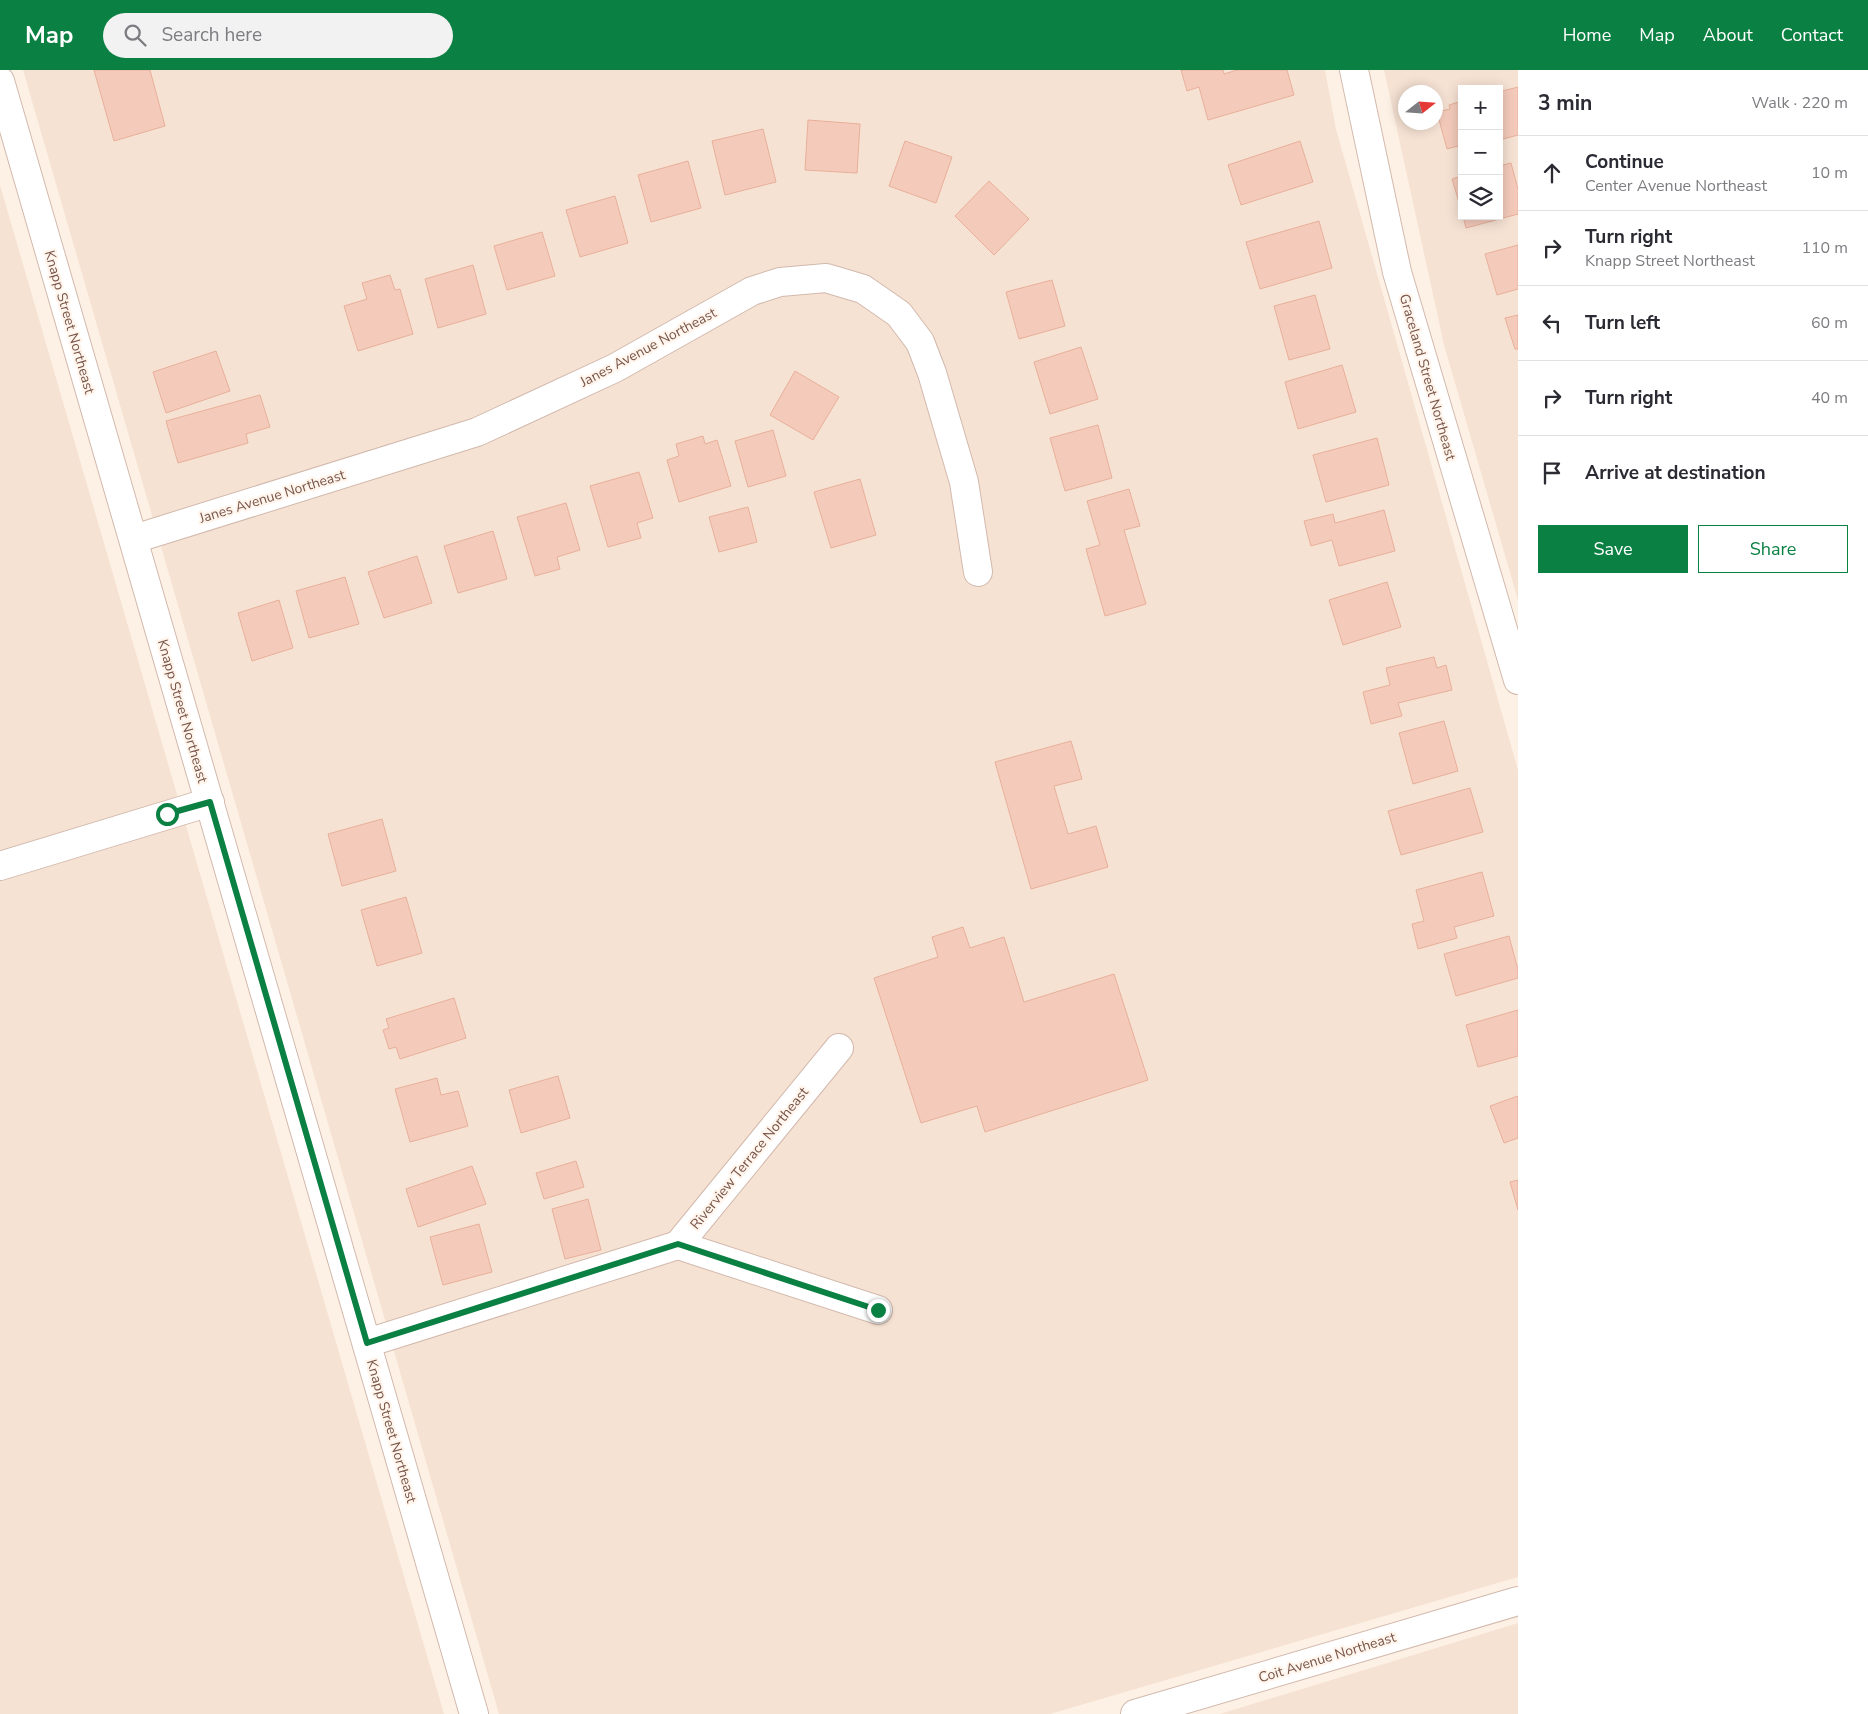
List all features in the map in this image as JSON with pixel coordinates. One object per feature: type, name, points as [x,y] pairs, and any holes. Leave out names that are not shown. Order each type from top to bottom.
[{"type":"street","name":"Graceland Street Northeast","points":[[1354,70],[1397,272],[1518,680]]},
{"type":"street","name":"Knapp Street Northeast","points":[[0,81],[474,1714]]},
{"type":"street","name":"Janes Avenue Northeast","points":[[134,539],[477,432],[615,368],[752,291],[780,282],[826,278],[864,289],[899,314],[920,342],[932,373],[964,482],[978,572]]},
{"type":"street","points":[[0,866],[210,802]]},
{"type":"street","name":"Riverview Terrace Northeast","points":[[839,1048],[678,1244],[878,1310]]},
{"type":"street","points":[[367,1343],[678,1244]]},
{"type":"street","name":"Coit Avenue Northeast","points":[[1135,1714],[1518,1600]]},
{"type":"shaded area","points":[[23,70],[1325,70],[1336,129],[1518,770],[1518,1577],[1050,1714],[499,1714]]},
{"type":"shaded area","points":[[1384,70],[1518,70],[1518,600],[1444,345]]},
{"type":"shaded area","points":[[0,185],[444,1714],[0,1714]]},
{"type":"shaded area","points":[[1518,1623],[1518,1714],[1220,1714]]},
{"type":"building","points":[[94,70],[150,70],[165,126],[114,141]]},
{"type":"building","points":[[1181,70],[1223,70],[1224,74],[1237,70],[1287,70],[1294,95],[1208,120],[1199,87],[1187,91]]},
{"type":"building","points":[[1518,87],[1518,135],[1503,139],[1503,130],[1503,91]]},
{"type":"building","points":[[1458,102],[1458,146],[1447,149],[1442,130],[1443,111],[1450,109],[1449,105]]},
{"type":"building","points":[[808,120],[860,124],[857,173],[805,170]]},
{"type":"building","points":[[763,129],[776,182],[725,195],[712,141]]},
{"type":"building","points":[[905,141],[952,157],[936,203],[889,186]]},
{"type":"building","points":[[1300,141],[1313,182],[1241,205],[1228,165]]},
{"type":"building","points":[[688,161],[701,208],[651,222],[638,175]]},
{"type":"building","points":[[1511,163],[1518,189],[1518,214],[1503,218],[1503,175],[1503,165]]},
{"type":"building","points":[[1458,177],[1458,199],[1452,179]]},
{"type":"building","points":[[989,181],[1029,219],[994,255],[955,216]]},
{"type":"building","points":[[615,196],[628,243],[580,257],[566,210]]},
{"type":"building","points":[[1464,220],[1496,220],[1466,228]]},
{"type":"building","points":[[1319,221],[1332,268],[1260,289],[1246,242]]},
{"type":"building","points":[[542,232],[555,276],[507,290],[494,246]]},
{"type":"building","points":[[1518,245],[1518,289],[1497,295],[1485,254]]},
{"type":"building","points":[[473,265],[486,314],[438,328],[425,279]]},
{"type":"building","points":[[390,275],[395,290],[400,289],[413,334],[358,351],[344,306],[367,299],[362,283]]},
{"type":"building","points":[[1052,280],[1065,326],[1019,339],[1006,292]]},
{"type":"building","points":[[1315,295],[1330,349],[1289,360],[1274,306]]},
{"type":"building","points":[[1518,315],[1518,349],[1515,349],[1505,318]]},
{"type":"building","points":[[1081,347],[1098,399],[1050,414],[1034,362]]},
{"type":"building","points":[[216,351],[230,391],[166,413],[153,372]]},
{"type":"building","points":[[1342,365],[1356,412],[1298,429],[1285,382]]},
{"type":"building","points":[[795,371],[839,397],[813,440],[770,415]]},
{"type":"building","points":[[260,395],[270,427],[246,434],[248,443],[178,463],[166,421]]},
{"type":"building","points":[[1098,425],[1112,478],[1065,491],[1050,438]]},
{"type":"building","points":[[773,430],[786,476],[748,487],[735,441]]},
{"type":"building","points":[[703,436],[705,444],[717,440],[731,486],[679,502],[667,460],[679,456],[676,444]]},
{"type":"building","points":[[1377,438],[1389,485],[1326,502],[1313,455]]},
{"type":"building","points":[[639,472],[653,518],[637,523],[641,538],[608,547],[590,486]]},
{"type":"building","points":[[860,479],[876,535],[831,548],[814,492]]},
{"type":"building","points":[[1129,489],[1140,526],[1124,530],[1146,604],[1105,616],[1086,549],[1100,545],[1087,501]]},
{"type":"building","points":[[566,503],[580,550],[557,557],[560,569],[535,576],[517,517]]},
{"type":"building","points":[[748,507],[757,542],[719,552],[709,517]]},
{"type":"building","points":[[1384,510],[1395,551],[1339,566],[1332,540],[1311,546],[1304,521],[1333,514],[1335,523]]},
{"type":"building","points":[[493,531],[507,579],[458,593],[444,546]]},
{"type":"building","points":[[417,556],[432,603],[384,618],[368,572]]},
{"type":"building","points":[[345,577],[359,624],[309,638],[296,591]]},
{"type":"building","points":[[1387,582],[1401,627],[1343,645],[1329,600]]},
{"type":"building","points":[[279,600],[293,648],[252,661],[238,613]]},
{"type":"building","points":[[1434,657],[1437,668],[1446,665],[1452,690],[1398,703],[1402,716],[1371,724],[1363,692],[1390,685],[1386,668]]},
{"type":"building","points":[[1444,721],[1458,771],[1413,784],[1399,733]]},
{"type":"building","points":[[1071,741],[1082,779],[1054,786],[1068,834],[1096,826],[1108,867],[1031,889],[995,762]]},
{"type":"building","points":[[1470,788],[1483,832],[1401,855],[1388,811]]},
{"type":"building","points":[[382,819],[396,871],[342,886],[328,834]]},
{"type":"building","points":[[1482,872],[1494,916],[1454,927],[1457,938],[1418,949],[1412,924],[1424,921],[1416,890]]},
{"type":"building","points":[[406,897],[422,953],[377,966],[361,910]]},
{"type":"building","points":[[963,927],[970,948],[1004,937],[1024,1002],[1114,974],[1148,1080],[985,1132],[977,1106],[921,1123],[874,978],[938,957],[932,937]]},
{"type":"building","points":[[1509,936],[1518,970],[1518,978],[1456,996],[1444,954]]},
{"type":"building","points":[[454,998],[466,1038],[400,1059],[396,1047],[389,1049],[383,1030],[389,1028],[386,1019]]},
{"type":"building","points":[[1518,1010],[1518,1056],[1478,1067],[1466,1025]]},
{"type":"building","points":[[558,1076],[570,1118],[521,1133],[509,1090]]},
{"type":"building","points":[[437,1078],[441,1095],[458,1091],[468,1126],[410,1142],[395,1089]]},
{"type":"building","points":[[1518,1096],[1518,1138],[1504,1143],[1490,1106]]},
{"type":"building","points":[[576,1161],[584,1187],[544,1199],[536,1173]]},
{"type":"building","points":[[472,1166],[486,1204],[418,1227],[406,1189]]},
{"type":"building","points":[[1518,1180],[1518,1210],[1510,1182]]},
{"type":"building","points":[[588,1199],[601,1250],[565,1259],[552,1209]]},
{"type":"building","points":[[479,1224],[492,1272],[443,1285],[430,1237]]},
{"type":"route","points":[[167,814],[210,802],[367,1343],[678,1244],[878,1310]]}]
